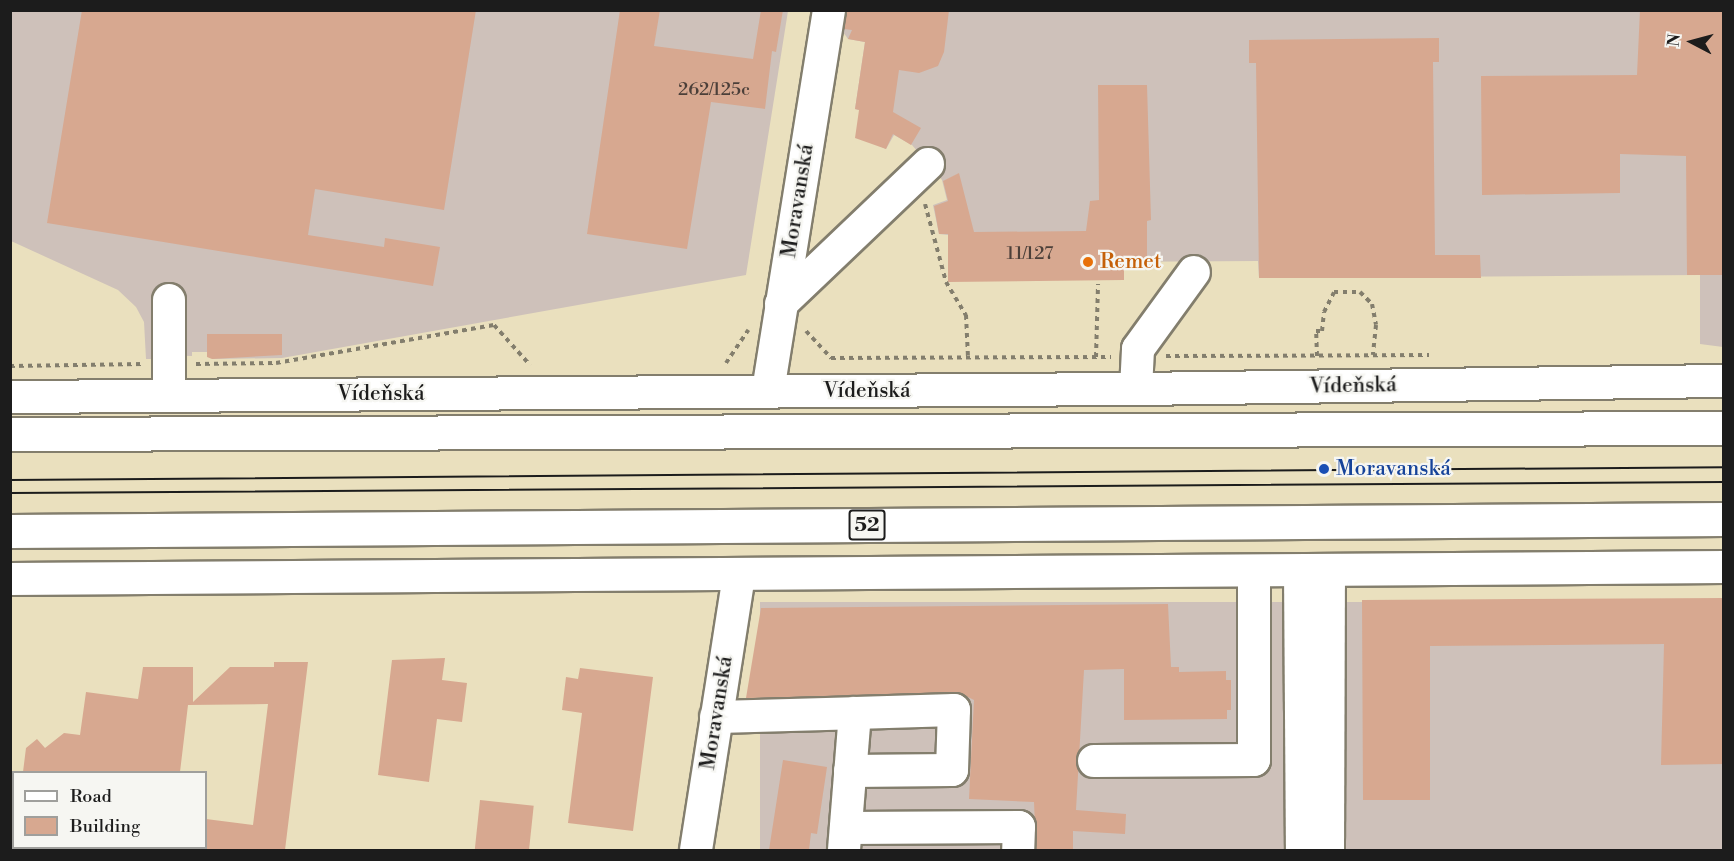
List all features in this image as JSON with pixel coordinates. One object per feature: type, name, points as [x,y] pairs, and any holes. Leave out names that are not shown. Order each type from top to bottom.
[{"type":"highway","name":"Vídeňská","points":[[10,434],[1724,428]]},
{"type":"highway","name":"52","points":[[10,531],[1724,519]]},
{"type":"street","name":"Moravanská","points":[[768,391],[829,10]]},
{"type":"street","points":[[781,304],[919,172]]},
{"type":"street","points":[[1136,389],[1138,350],[1194,273]]},
{"type":"street","points":[[169,300],[169,395]]},
{"type":"street","name":"Vídeňská","points":[[10,397],[1136,389],[1724,381]]},
{"type":"street","points":[[10,579],[739,576],[1724,567]]},
{"type":"street","points":[[1302,850],[1315,571]]},
{"type":"street","points":[[1315,571],[1328,850]]},
{"type":"street","points":[[1094,761],[1254,760],[1254,572]]},
{"type":"street","name":"Moravanská","points":[[696,850],[739,576]]},
{"type":"street","points":[[716,717],[954,710],[952,770],[850,771]]},
{"type":"street","points":[[855,713],[845,839],[1019,827],[1018,850]]},
{"type":"path","points":[[919,172],[922,195],[946,282],[966,315],[968,357]]},
{"type":"path","points":[[717,363],[729,363],[764,304],[781,304],[831,358],[1096,357],[1098,284]]},
{"type":"path","points":[[1169,356],[1317,356],[1316,331],[1322,331],[1324,312],[1334,292],[1360,292],[1372,304],[1376,325],[1373,355]]},
{"type":"path","points":[[10,366],[276,363],[494,325],[528,365],[540,365]]},
{"type":"shaded area","points":[[843,10],[1723,11],[1723,347],[1700,344],[1700,275],[1259,278],[1258,261],[1094,262],[948,281],[948,235],[939,234],[933,205],[947,200],[942,180],[912,145],[894,135],[886,149],[864,139],[859,110],[855,109],[865,42],[848,39],[841,29]]},
{"type":"shaded area","points":[[11,11],[788,11],[746,275],[282,358],[212,359],[212,352],[192,352],[192,356],[153,355],[153,359],[146,359],[144,322],[136,307],[118,290],[11,241]]},
{"type":"shaded area","points":[[760,602],[1723,602],[1723,850],[760,850]]},
{"type":"building","points":[[82,10],[476,10],[444,210],[315,189],[308,235],[384,247],[385,238],[440,247],[433,286],[47,223]]},
{"type":"building","points":[[620,10],[660,10],[654,46],[753,59],[761,10],[783,10],[776,52],[772,51],[765,109],[711,102],[687,249],[587,234]]},
{"type":"building","points":[[847,10],[949,10],[944,52],[938,66],[919,73],[899,70],[893,112],[921,128],[911,145],[893,134],[886,149],[855,138],[859,110],[855,109],[865,42],[848,39],[852,30],[844,29]]},
{"type":"building","points":[[1640,10],[1724,10],[1724,275],[1687,275],[1686,156],[1620,154],[1620,193],[1482,195],[1481,76],[1637,75]]},
{"type":"building","points":[[1439,38],[1439,62],[1433,62],[1435,255],[1480,255],[1481,278],[1259,278],[1256,63],[1249,63],[1249,40]]},
{"type":"building","points":[[1098,85],[1147,85],[1151,220],[1147,221],[1147,263],[1124,263],[1124,280],[948,282],[948,234],[939,234],[934,206],[948,201],[943,181],[959,173],[974,232],[1086,231],[1090,201],[1099,200]]},
{"type":"building","points":[[207,334],[282,334],[282,355],[212,359],[207,357]]},
{"type":"building","points":[[1724,598],[1724,764],[1661,765],[1664,644],[1430,646],[1430,800],[1363,800],[1362,600]]},
{"type":"building","points":[[1168,604],[1171,667],[1179,667],[1179,672],[1226,671],[1226,680],[1231,680],[1231,710],[1227,710],[1227,719],[1124,720],[1124,669],[1084,670],[1076,810],[1126,814],[1125,834],[1073,831],[1073,850],[1036,850],[1034,802],[969,799],[974,700],[962,694],[746,698],[761,608]]},
{"type":"building","points":[[445,658],[442,680],[467,683],[462,722],[437,719],[429,782],[378,775],[392,660]]},
{"type":"building","points":[[274,662],[308,662],[285,850],[206,850],[207,819],[253,825],[268,704],[188,705],[180,771],[23,771],[26,748],[37,739],[45,748],[64,733],[80,735],[86,692],[138,699],[143,667],[193,667],[193,702],[230,667],[274,667]]},
{"type":"building","points":[[580,668],[653,677],[633,831],[568,823],[582,713],[562,710],[566,677],[578,679]]},
{"type":"building","points":[[783,760],[827,767],[817,834],[811,833],[809,850],[769,850]]},
{"type":"building","points":[[480,800],[534,806],[529,850],[475,850]]},
{"type":"tram line","points":[[10,480],[1724,467]]},
{"type":"tram line","points":[[10,493],[1724,482]]},
{"type":"place","name":"Remet","points":[[1088,262]]},
{"type":"place","name":"Moravanská","points":[[1324,469]]}]
